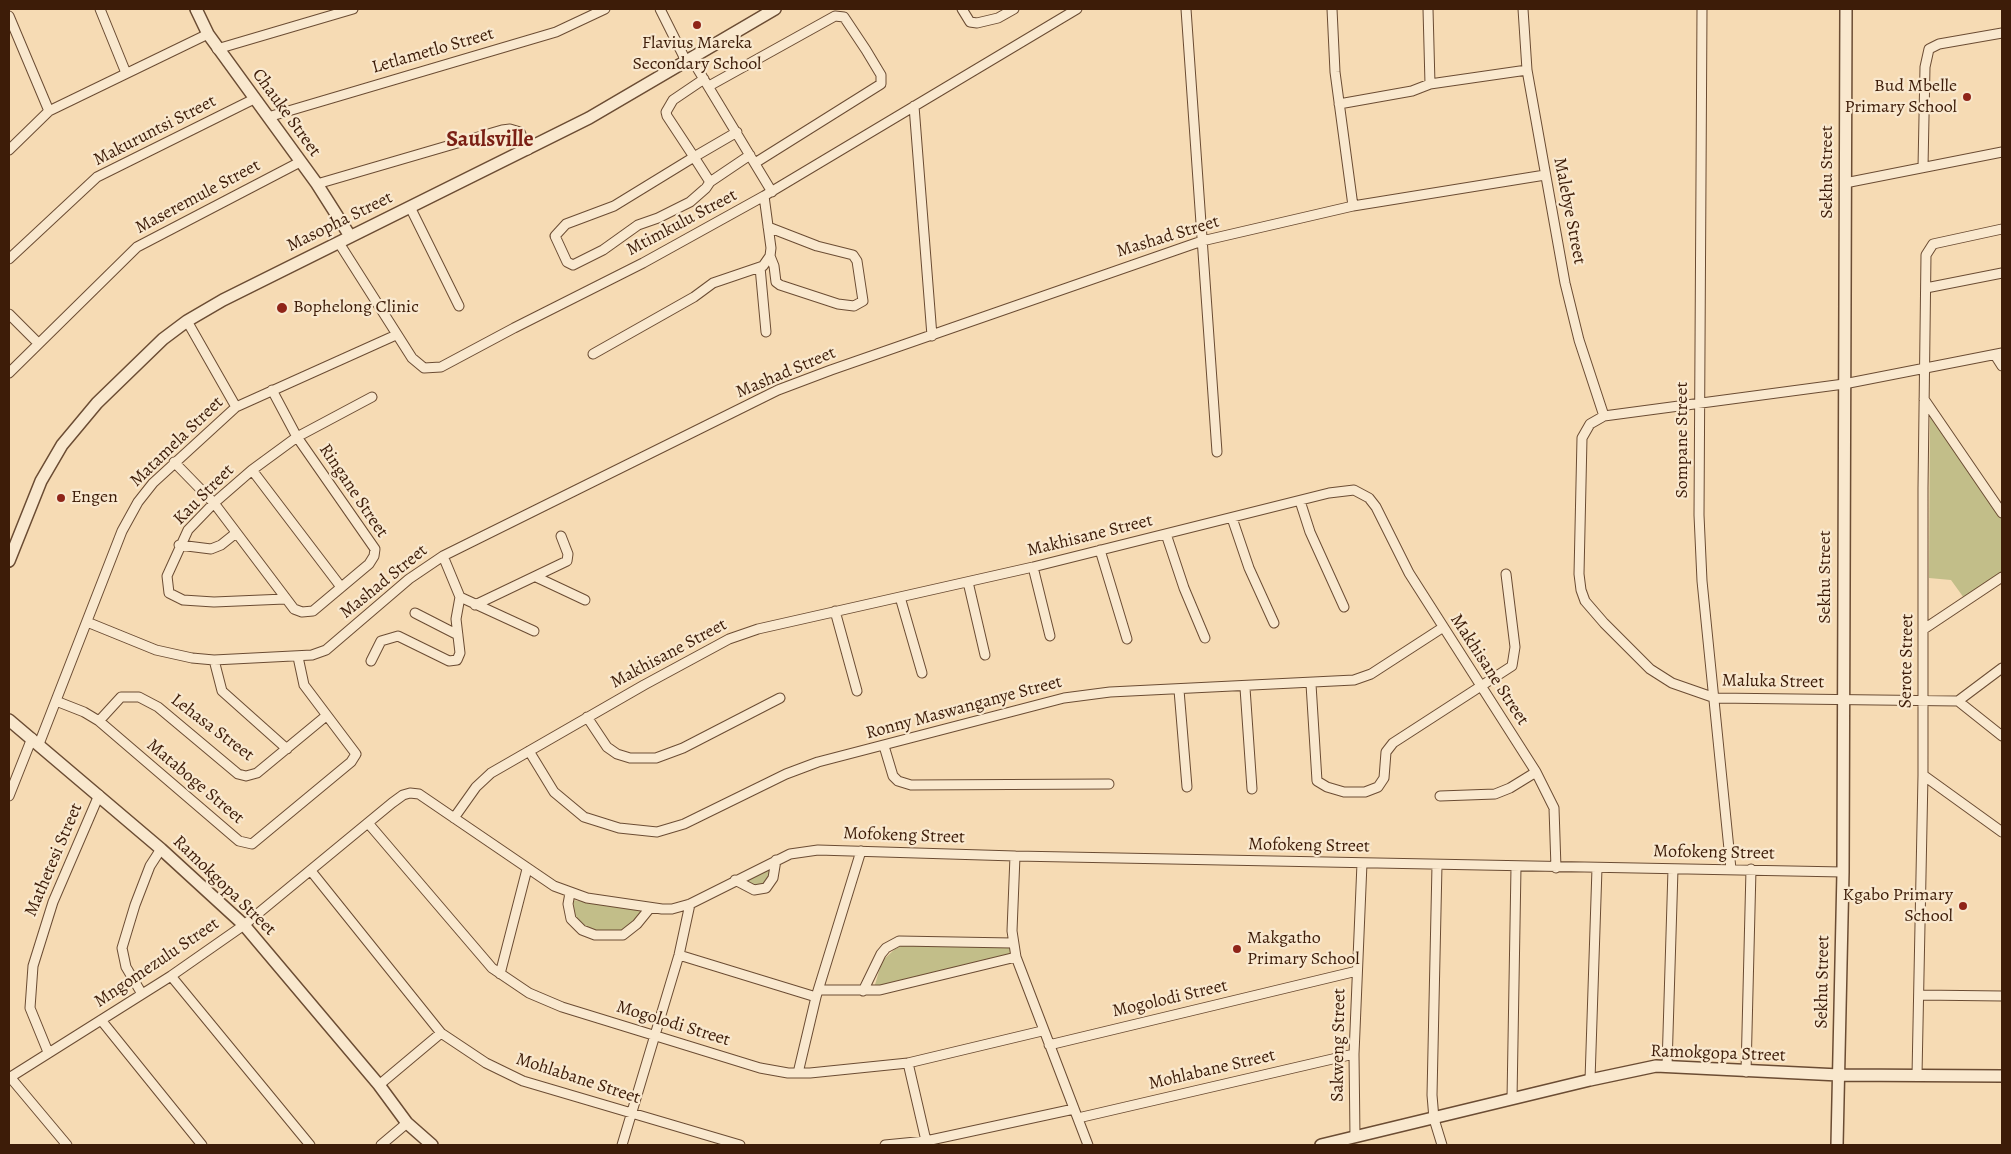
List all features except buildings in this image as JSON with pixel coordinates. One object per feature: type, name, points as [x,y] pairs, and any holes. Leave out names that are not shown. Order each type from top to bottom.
[{"type":"street","points":[[100,9],[126,72]]},
{"type":"street","name":"Chauke Street","points":[[196,9],[208,34],[218,49],[317,184],[350,236]]},
{"type":"street","points":[[218,49],[353,9]]},
{"type":"street","name":"Letlametlo Street","points":[[268,117],[556,32],[605,9]]},
{"type":"street","points":[[660,9],[688,59],[707,83],[753,159],[768,194],[768,227],[770,256],[774,266],[776,282],[838,304],[854,306],[863,301],[857,260],[852,255],[817,246],[768,227]]},
{"type":"street","name":"Masopha Street","points":[[10,555],[41,481],[62,444],[97,403],[164,339],[187,321],[223,300],[350,236],[528,150],[627,97],[775,9]]},
{"type":"street","points":[[962,9],[970,22],[978,23],[998,18],[1014,9]]},
{"type":"street","name":"Mtimkulu Street","points":[[339,242],[396,335],[418,363],[430,369],[441,367],[643,263],[768,194],[1077,9]]},
{"type":"street","points":[[1186,9],[1217,452]]},
{"type":"street","points":[[1332,9],[1335,72],[1353,206]]},
{"type":"street","points":[[1428,9],[1430,84]]},
{"type":"street","name":"Malebye Street","points":[[1523,9],[1527,70],[1572,314],[1604,416]]},
{"type":"street","name":"Sompane Street","points":[[1702,9],[1699,404],[1702,581],[1731,869]]},
{"type":"street","name":"Sekhu Street","points":[[1837,1145],[1843,872],[1846,9]]},
{"type":"street","points":[[9,16],[48,111]]},
{"type":"street","points":[[710,182],[694,157],[666,112],[673,100],[835,16],[844,17],[881,75],[881,84],[710,182],[696,197],[676,210],[638,225],[608,247],[580,261],[573,264],[567,262],[555,236],[566,224],[614,206],[694,157],[737,132]]},
{"type":"street","points":[[1923,167],[1925,67],[1929,49],[1939,44],[2002,33]]},
{"type":"street","points":[[9,150],[48,111],[208,34]]},
{"type":"street","points":[[1339,104],[1412,92],[1430,84],[1527,70]]},
{"type":"street","name":"Makuruntsi Street","points":[[9,259],[97,176],[254,99]]},
{"type":"street","points":[[914,106],[932,336]]},
{"type":"street","points":[[317,184],[510,128],[520,132],[528,150]]},
{"type":"street","points":[[1845,183],[2002,152]]},
{"type":"street","name":"Maseremule Street","points":[[9,373],[143,243],[300,162]]},
{"type":"street","name":"Mashad Street","points":[[87,622],[156,650],[192,658],[214,660],[298,657],[326,650],[409,579],[443,556],[778,390],[1202,241],[1353,206],[1545,175]]},
{"type":"street","points":[[410,207],[459,306]]},
{"type":"street","name":"Serote Street","points":[[1917,1075],[1923,775],[1924,368],[1928,247],[1940,242],[2002,230]]},
{"type":"street","points":[[593,354],[694,298],[713,283],[760,267],[770,256]]},
{"type":"street","points":[[760,267],[766,332]]},
{"type":"street","points":[[1926,288],[2002,273]]},
{"type":"street","points":[[9,314],[38,343]]},
{"type":"street","points":[[187,321],[236,407]]},
{"type":"street","name":"Matamela Street","points":[[9,796],[56,701],[130,513],[153,483],[236,407],[396,335]]},
{"type":"street","points":[[1604,416],[1844,384],[1999,354],[2002,366]]},
{"type":"street","name":"Ringane Street","points":[[272,390],[297,438],[375,549],[372,561],[313,611],[302,612],[294,609],[285,599]]},
{"type":"street","name":"Kau Street","points":[[285,599],[199,602],[183,600],[169,593],[166,583],[179,545],[188,530],[214,503],[252,470],[297,438],[372,397]]},
{"type":"street","points":[[1924,399],[2002,513]]},
{"type":"street","name":"Maluka Street","points":[[1604,416],[1585,429],[1580,450],[1579,574],[1583,596],[1604,624],[1656,675],[1672,683],[1715,698],[1958,701]]},
{"type":"street","points":[[174,462],[214,503],[285,599]]},
{"type":"street","points":[[252,470],[341,587]]},
{"type":"street","name":"Makhisane Street","points":[[454,818],[484,779],[587,717],[729,639],[758,629],[1033,567],[1300,501],[1354,490],[1369,498],[1380,513],[1399,555],[1442,628],[1536,772],[1554,808],[1556,868]]},
{"type":"street","points":[[1300,501],[1310,532],[1344,607]]},
{"type":"street","points":[[1232,518],[1249,568],[1274,622]]},
{"type":"street","points":[[179,545],[211,549],[221,545],[236,533]]},
{"type":"street","points":[[1166,534],[1184,588],[1205,638]]},
{"type":"street","points":[[475,605],[536,577],[569,559],[561,536]]},
{"type":"street","points":[[1100,550],[1127,639]]},
{"type":"street","points":[[372,661],[381,641],[398,636],[444,659],[455,662],[460,653],[456,619],[460,598],[443,556]]},
{"type":"street","points":[[1033,567],[1050,636]]},
{"type":"street","points":[[1310,684],[1317,781],[1331,789],[1353,792],[1372,790],[1382,784],[1386,752],[1393,743],[1512,666],[1515,647],[1506,574]]},
{"type":"street","points":[[1924,629],[2002,576]]},
{"type":"street","points":[[536,577],[585,600]]},
{"type":"street","points":[[968,582],[985,655]]},
{"type":"street","points":[[900,597],[922,673]]},
{"type":"street","points":[[460,598],[534,631]]},
{"type":"street","points":[[835,611],[857,691]]},
{"type":"street","points":[[415,614],[458,635]]},
{"type":"street","name":"Ronny Maswanganye Street","points":[[529,751],[554,792],[584,817],[619,828],[657,832],[684,824],[801,767],[1080,695],[1245,688],[1310,684],[1363,678],[1442,628]]},
{"type":"street","name":"Mataboge Street","points":[[56,701],[84,712],[99,721],[239,841],[248,844],[264,836],[356,757],[356,751],[326,716],[304,685],[298,657]]},
{"type":"street","points":[[214,660],[222,691],[287,749]]},
{"type":"street","points":[[2002,668],[1958,701],[2002,736]]},
{"type":"street","points":[[1245,688],[1252,789]]},
{"type":"street","points":[[1179,690],[1187,787]]},
{"type":"street","name":"Lehasa Street","points":[[99,721],[121,697],[139,698],[158,707],[238,774],[246,776],[257,773],[326,716]]},
{"type":"street","points":[[587,717],[607,746],[617,754],[630,758],[656,758],[683,748],[780,698]]},
{"type":"street","name":"Ramokgopa Street","points":[[9,720],[161,849],[244,925],[379,1085],[407,1123],[432,1145]]},
{"type":"street","points":[[884,746],[893,776],[903,784],[1109,784]]},
{"type":"street","points":[[1440,796],[1495,794],[1510,788],[1536,772]]},
{"type":"street","points":[[1923,775],[2002,832]]},
{"type":"street","name":"Mofokeng Street","points":[[410,793],[419,794],[541,879],[570,893],[650,908],[672,909],[690,904],[776,860],[803,851],[1556,868],[1674,868],[1843,872]]},
{"type":"street","name":"Mngomezulu Street","points":[[9,1077],[171,976],[244,925],[403,794],[410,793]]},
{"type":"street","name":"Mathetesi Street","points":[[48,1052],[30,1008],[32,966],[53,902],[99,795]]},
{"type":"street","name":"Mogolodi Street","points":[[368,823],[481,957],[500,974],[529,993],[546,1001],[760,1068],[798,1073],[908,1063],[1042,1031]]},
{"type":"street","points":[[142,994],[124,962],[122,948],[135,905],[150,866],[161,849]]},
{"type":"street","points":[[798,1073],[817,994],[861,851]]},
{"type":"street","points":[[1015,856],[1012,942],[1042,1031],[1088,1145]]},
{"type":"street","points":[[735,880],[754,890],[766,888],[773,878],[776,860]]},
{"type":"street","name":"Sakweng Street","points":[[1355,1137],[1354,1054],[1362,863]]},
{"type":"street","points":[[1437,865],[1432,1096],[1434,1119],[1442,1145]]},
{"type":"street","points":[[1512,1099],[1516,867]]},
{"type":"street","points":[[1590,1080],[1597,868]]},
{"type":"street","points":[[1667,1066],[1674,868]]},
{"type":"street","points":[[500,974],[527,869]]},
{"type":"street","points":[[1746,1072],[1751,870]]},
{"type":"street","name":"Mohlabane Street","points":[[311,871],[442,1033],[506,1074],[740,1145]]},
{"type":"street","points":[[570,893],[569,911],[575,925],[595,935],[623,935],[650,908]]},
{"type":"street","points":[[622,1145],[679,955],[690,904]]},
{"type":"street","points":[[863,991],[881,954],[886,948],[899,941],[1012,942]]},
{"type":"street","points":[[679,955],[817,994],[896,987],[1016,957]]},
{"type":"street","name":"Mogolodi Street","points":[[1049,1045],[1357,971]]},
{"type":"street","points":[[171,976],[310,1145]]},
{"type":"street","points":[[1920,995],[2002,996]]},
{"type":"street","points":[[101,1020],[202,1145]]},
{"type":"street","points":[[379,1085],[442,1033]]},
{"type":"street","name":"Mohlabane Street","points":[[1078,1118],[1354,1054]]},
{"type":"street","points":[[908,1063],[926,1143]]},
{"type":"street","name":"Ramokgopa Street","points":[[1321,1145],[1638,1069],[1667,1066],[1838,1076],[2002,1076]]},
{"type":"street","points":[[9,1077],[67,1145]]},
{"type":"street","points":[[885,1145],[926,1143],[1074,1110]]},
{"type":"street","points":[[381,1145],[407,1123]]},
{"type":"shaded area","points":[[1930,413],[2002,520],[2002,573],[1964,598],[1951,580],[1929,578]]},
{"type":"shaded area","points":[[768,868],[770,873],[765,884],[759,886],[746,882]]},
{"type":"shaded area","points":[[573,900],[641,911],[630,927],[619,932],[599,931],[581,925],[574,913]]},
{"type":"shaded area","points":[[908,943],[1011,947],[1013,951],[1008,957],[874,988],[882,961],[895,949]]},
{"type":"place","name":"Flavius Mareka Secondary School","points":[[697,25]]},
{"type":"place","name":"Bud Mbelle Primary School","points":[[1967,97]]},
{"type":"place","name":"Bophelong Clinic","points":[[282,308]]},
{"type":"place","name":"Engen","points":[[61,498]]},
{"type":"place","name":"Kgabo Primary School","points":[[1963,906]]},
{"type":"place","name":"Makgatho Primary School","points":[[1237,949]]},
{"type":"district","name":"Saulsville","points":[[490,141]]}]
